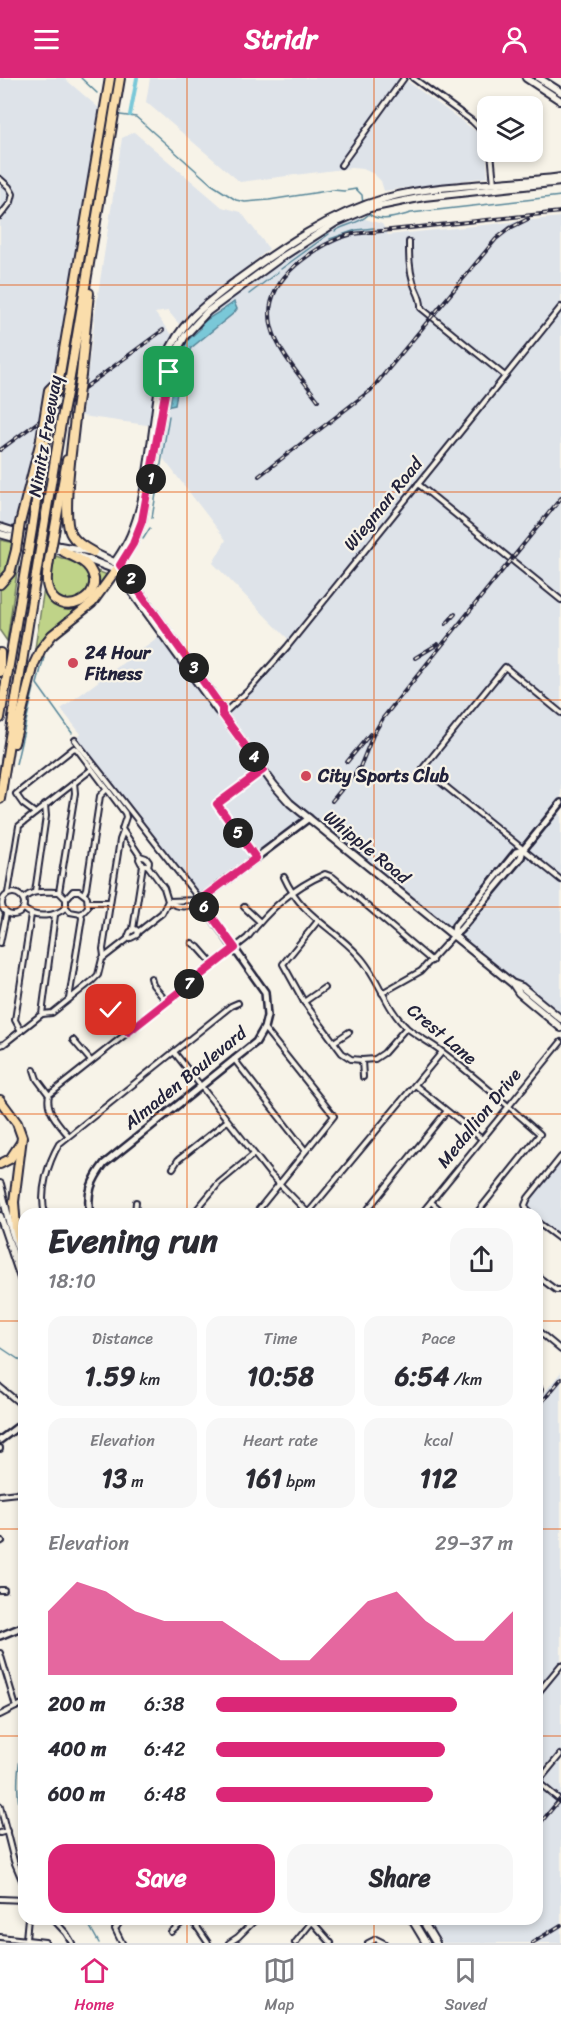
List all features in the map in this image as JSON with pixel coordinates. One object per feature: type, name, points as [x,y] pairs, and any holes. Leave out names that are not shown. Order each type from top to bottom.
[{"type":"highway","name":"Nimitz Freeway","points":[[0,718],[32,529],[44,437],[107,78]]},
{"type":"highway","points":[[52,395],[57,391],[107,78]]},
{"type":"highway","points":[[72,366],[69,360],[70,351],[115,78]]},
{"type":"highway","name":"Nimitz Freeway","points":[[0,799],[120,78]]},
{"type":"highway","points":[[63,551],[86,564],[94,578],[93,586],[85,600],[69,605],[61,604],[52,596],[47,585],[81,375],[94,264],[91,255]]},
{"type":"highway","points":[[0,584],[10,573],[20,523],[44,437],[50,390],[54,385]]},
{"type":"highway","points":[[75,417],[67,517],[71,534],[78,543],[93,552]]},
{"type":"highway","points":[[9,752],[15,740],[33,670],[41,649],[52,635],[92,603],[117,566]]},
{"type":"highway","points":[[0,653],[0,672]]},
{"type":"highway","points":[[0,1100],[17,1123],[22,1137],[14,1194],[18,1235]]},
{"type":"highway","points":[[0,1164],[13,1156],[20,1146],[22,1137]]},
{"type":"main road","points":[[526,78],[561,101]]},
{"type":"main road","points":[[539,78],[561,92]]},
{"type":"main road","points":[[117,566],[133,544],[142,521],[167,356],[181,330],[203,307],[277,251],[333,218],[388,200],[561,177]]},
{"type":"main road","points":[[494,186],[561,182]]},
{"type":"main road","points":[[160,406],[173,357],[189,330],[207,312],[279,259],[351,213]]},
{"type":"main road","points":[[277,251],[279,259]]},
{"type":"main road","points":[[0,527],[60,546],[93,552],[117,566]]},
{"type":"main road","points":[[0,534],[117,566]]},
{"type":"main road","name":"Whipple Road","points":[[117,566],[218,711],[281,794],[513,984],[519,993],[561,1028]]},
{"type":"main road","name":"Whipple Road","points":[[513,984],[522,987],[561,1019]]},
{"type":"main road","points":[[0,1184],[18,1249]]},
{"type":"main road","points":[[0,1216],[18,1269]]},
{"type":"main road","points":[[415,1925],[426,1943]]},
{"type":"main road","points":[[425,1925],[436,1943]]},
{"type":"street","points":[[341,165],[404,78]]},
{"type":"street","points":[[413,78],[477,126]]},
{"type":"street","points":[[492,162],[494,186]]},
{"type":"street","points":[[0,179],[13,194],[11,202],[0,216]]},
{"type":"street","points":[[409,242],[409,264],[413,284],[422,300],[421,308],[505,376]]},
{"type":"street","name":"Wiegman Road","points":[[222,714],[244,696],[287,646],[561,307]]},
{"type":"street","points":[[418,483],[561,600]]},
{"type":"street","points":[[561,713],[505,667],[423,768],[561,880]]},
{"type":"street","points":[[75,740],[200,900]]},
{"type":"street","points":[[35,813],[23,804],[16,794],[70,749],[77,749],[126,815],[122,826],[123,832],[140,856],[139,859],[164,888],[168,901],[176,907],[183,908],[193,905],[309,818]]},
{"type":"street","points":[[0,943],[6,914],[1,906],[2,900],[8,893],[18,829],[92,769]]},
{"type":"street","points":[[256,858],[217,804],[263,770]]},
{"type":"street","points":[[58,892],[75,793],[74,782]]},
{"type":"street","points":[[89,903],[84,893],[100,796],[107,789]]},
{"type":"street","points":[[382,993],[411,978],[432,961],[521,856],[523,850],[561,803]]},
{"type":"street","points":[[35,892],[46,816],[45,805]]},
{"type":"street","points":[[104,957],[103,949],[110,902],[123,832]]},
{"type":"street","points":[[136,930],[146,865]]},
{"type":"street","points":[[68,1135],[51,1111],[48,1099],[50,1095],[247,938],[259,921],[291,893],[325,874],[333,877],[432,961]]},
{"type":"street","name":"Crest Lane","points":[[284,877],[291,893],[317,922],[362,958],[389,1006],[406,1028],[442,1052],[540,1134],[481,1208]]},
{"type":"street","points":[[81,914],[70,912],[66,907],[66,899],[73,891],[84,893]]},
{"type":"street","points":[[23,899],[35,892],[58,892],[66,899]]},
{"type":"street","points":[[6,914],[16,915],[23,909],[23,899],[17,893],[8,893]]},
{"type":"street","name":"Almaden Boulevard","points":[[88,1208],[87,1202],[92,1179],[104,1164],[256,1042],[264,1028],[267,1016],[265,992],[200,900]]},
{"type":"street","points":[[0,1045],[42,1014],[52,1013],[98,975],[104,957],[129,938],[128,933],[162,913],[168,901]]},
{"type":"street","points":[[89,903],[110,902]]},
{"type":"street","points":[[81,914],[89,903]]},
{"type":"street","points":[[23,909],[31,915],[56,915],[66,907]]},
{"type":"street","points":[[244,907],[259,921]]},
{"type":"street","points":[[69,999],[81,914]]},
{"type":"street","points":[[21,1031],[15,1020],[31,915]]},
{"type":"street","points":[[42,1014],[56,915]]},
{"type":"street","points":[[317,922],[283,964],[304,1002],[342,1053],[351,1059],[375,1059],[384,1053],[406,1028]]},
{"type":"street","points":[[192,943],[213,964]]},
{"type":"street","points":[[151,978],[153,985],[166,1002]]},
{"type":"street","points":[[304,1002],[324,988]]},
{"type":"street","points":[[43,1208],[49,1167],[59,1144],[231,1006],[238,1003]]},
{"type":"street","points":[[111,1010],[128,1032]]},
{"type":"street","points":[[260,1208],[334,1116],[264,1028]]},
{"type":"street","points":[[333,1042],[349,1032]]},
{"type":"street","points":[[73,1040],[91,1061]]},
{"type":"street","name":"Medallion Drive","points":[[426,1208],[561,1042]]},
{"type":"street","points":[[174,1052],[254,1155],[279,1185],[303,1208]]},
{"type":"street","points":[[312,1208],[442,1052]]},
{"type":"street","points":[[234,1059],[305,1150]]},
{"type":"street","points":[[362,1060],[363,1077]]},
{"type":"street","points":[[34,1070],[37,1079],[50,1095]]},
{"type":"street","points":[[415,1085],[482,1139]]},
{"type":"street","points":[[369,1208],[446,1112]]},
{"type":"street","points":[[174,1168],[178,1160],[227,1121]]},
{"type":"street","points":[[199,1208],[219,1182],[254,1155]]},
{"type":"street","points":[[526,1208],[525,1205],[528,1198],[561,1157]]},
{"type":"street","points":[[136,1202],[136,1208]]},
{"type":"street","points":[[430,1202],[438,1208]]},
{"type":"street","points":[[543,1226],[561,1240]]},
{"type":"street","points":[[543,1280],[556,1290],[561,1290]]},
{"type":"street","points":[[543,1335],[561,1350]]},
{"type":"street","points":[[0,1387],[18,1402]]},
{"type":"street","points":[[0,1440],[18,1426]]},
{"type":"street","points":[[0,1495],[18,1493]]},
{"type":"street","points":[[0,1636],[18,1628]]},
{"type":"street","points":[[0,1653],[16,1707],[0,1715]]},
{"type":"street","points":[[543,1687],[561,1665]]},
{"type":"street","points":[[543,1775],[560,1755]]},
{"type":"street","points":[[543,1785],[561,1800]]},
{"type":"street","points":[[0,1806],[18,1871]]},
{"type":"street","points":[[0,1833],[7,1831]]},
{"type":"street","points":[[0,1899],[18,1900]]},
{"type":"street","points":[[26,1939],[27,1925]]},
{"type":"street","points":[[59,1925],[72,1943]]},
{"type":"street","points":[[118,1925],[116,1933],[122,1943]]},
{"type":"street","points":[[171,1932],[180,1925]]},
{"type":"street","points":[[195,1925],[208,1943]]},
{"type":"street","points":[[229,1943],[249,1925]]},
{"type":"street","points":[[295,1943],[308,1925]]},
{"type":"street","points":[[315,1925],[331,1943]]},
{"type":"street","points":[[0,1937],[45,1942]]},
{"type":"street","points":[[368,1943],[376,1939],[384,1943]]},
{"type":"shaded area","points":[[0,78],[64,78],[100,109],[54,385],[19,533],[0,527]]},
{"type":"shaded area","points":[[150,78],[403,78],[477,132],[477,162],[487,162],[488,177],[384,191],[381,181],[374,174],[363,169],[351,168],[240,182],[146,102]]},
{"type":"shaded area","points":[[134,132],[222,207],[241,212],[269,249],[179,324],[168,311],[155,313],[176,338],[167,356],[154,426],[82,416],[122,138]]},
{"type":"shaded area","points":[[352,215],[382,224],[388,235],[561,217],[561,1019],[522,987],[513,984],[309,818],[200,900],[75,740],[81,734],[61,709],[162,634],[222,714],[244,695],[290,641],[213,563],[226,540],[156,449],[170,367],[185,336],[207,312],[279,259]]},
{"type":"shaded area","points":[[561,1157],[561,1240],[543,1226],[543,1208],[526,1208],[525,1205]]},
{"type":"shaded area","points":[[561,1372],[561,1943],[442,1943],[431,1925],[543,1925],[543,1394]]},
{"type":"green space","points":[[0,540],[21,544],[7,641],[0,631]]},
{"type":"green space","points":[[56,556],[108,575],[90,601],[67,616],[43,640],[34,655],[44,588]]},
{"type":"water","points":[[234,302],[237,309],[234,313],[191,348],[180,374],[175,405],[170,406],[176,363],[188,340],[200,329],[200,325]]},
{"type":"waterway","points":[[81,78],[97,93]]},
{"type":"waterway","points":[[130,115],[137,78]]},
{"type":"waterway","points":[[120,115],[136,117],[211,184],[236,200],[245,202],[269,200],[333,190],[356,189],[362,195],[363,205]]},
{"type":"waterway","points":[[367,212],[371,216],[382,219],[411,213],[561,196]]},
{"type":"waterway","points":[[335,231],[368,215]]},
{"type":"waterway","points":[[330,239],[356,230],[374,228]]},
{"type":"waterway","points":[[281,269],[329,234]]},
{"type":"waterway","points":[[249,294],[278,272]]},
{"type":"waterway","points":[[152,518],[169,416]]},
{"type":"waterway","points":[[143,539],[150,528]]},
{"type":"waterway","points":[[44,657],[37,684],[72,733]]},
{"type":"waterway","points":[[16,764],[34,688]]},
{"type":"waterway","points":[[0,1347],[18,1359]]},
{"type":"waterway","points":[[18,1769],[18,1782]]},
{"type":"waterway","points":[[89,1925],[99,1943]]},
{"type":"railway","points":[[318,400],[282,351],[270,318],[272,301],[280,283],[302,260],[330,242],[353,234],[561,212]]},
{"type":"railway","points":[[259,476],[371,390],[496,239],[510,228],[528,219]]},
{"type":"railway","points":[[0,450],[163,330]]},
{"type":"railway","points":[[332,801],[360,767],[373,735],[383,718],[561,498]]},
{"type":"railway","points":[[446,624],[455,614]]},
{"type":"railway","points":[[415,658],[438,644]]},
{"type":"railway","points":[[347,762],[370,734]]},
{"type":"railway","points":[[543,1401],[561,1379]]},
{"type":"railway","points":[[543,1820],[561,1798]]},
{"type":"railway","points":[[532,1943],[561,1925]]},
{"type":"place","name":"24 Hour Fitness","points":[[73,663]]},
{"type":"place","name":"City Sports Club","points":[[306,776]]},
{"type":"route","points":[[111,1010],[128,1032],[235,948],[200,900],[256,858],[217,804],[263,770],[222,714],[222,708],[120,565],[138,534],[142,521],[169,372]]}]
